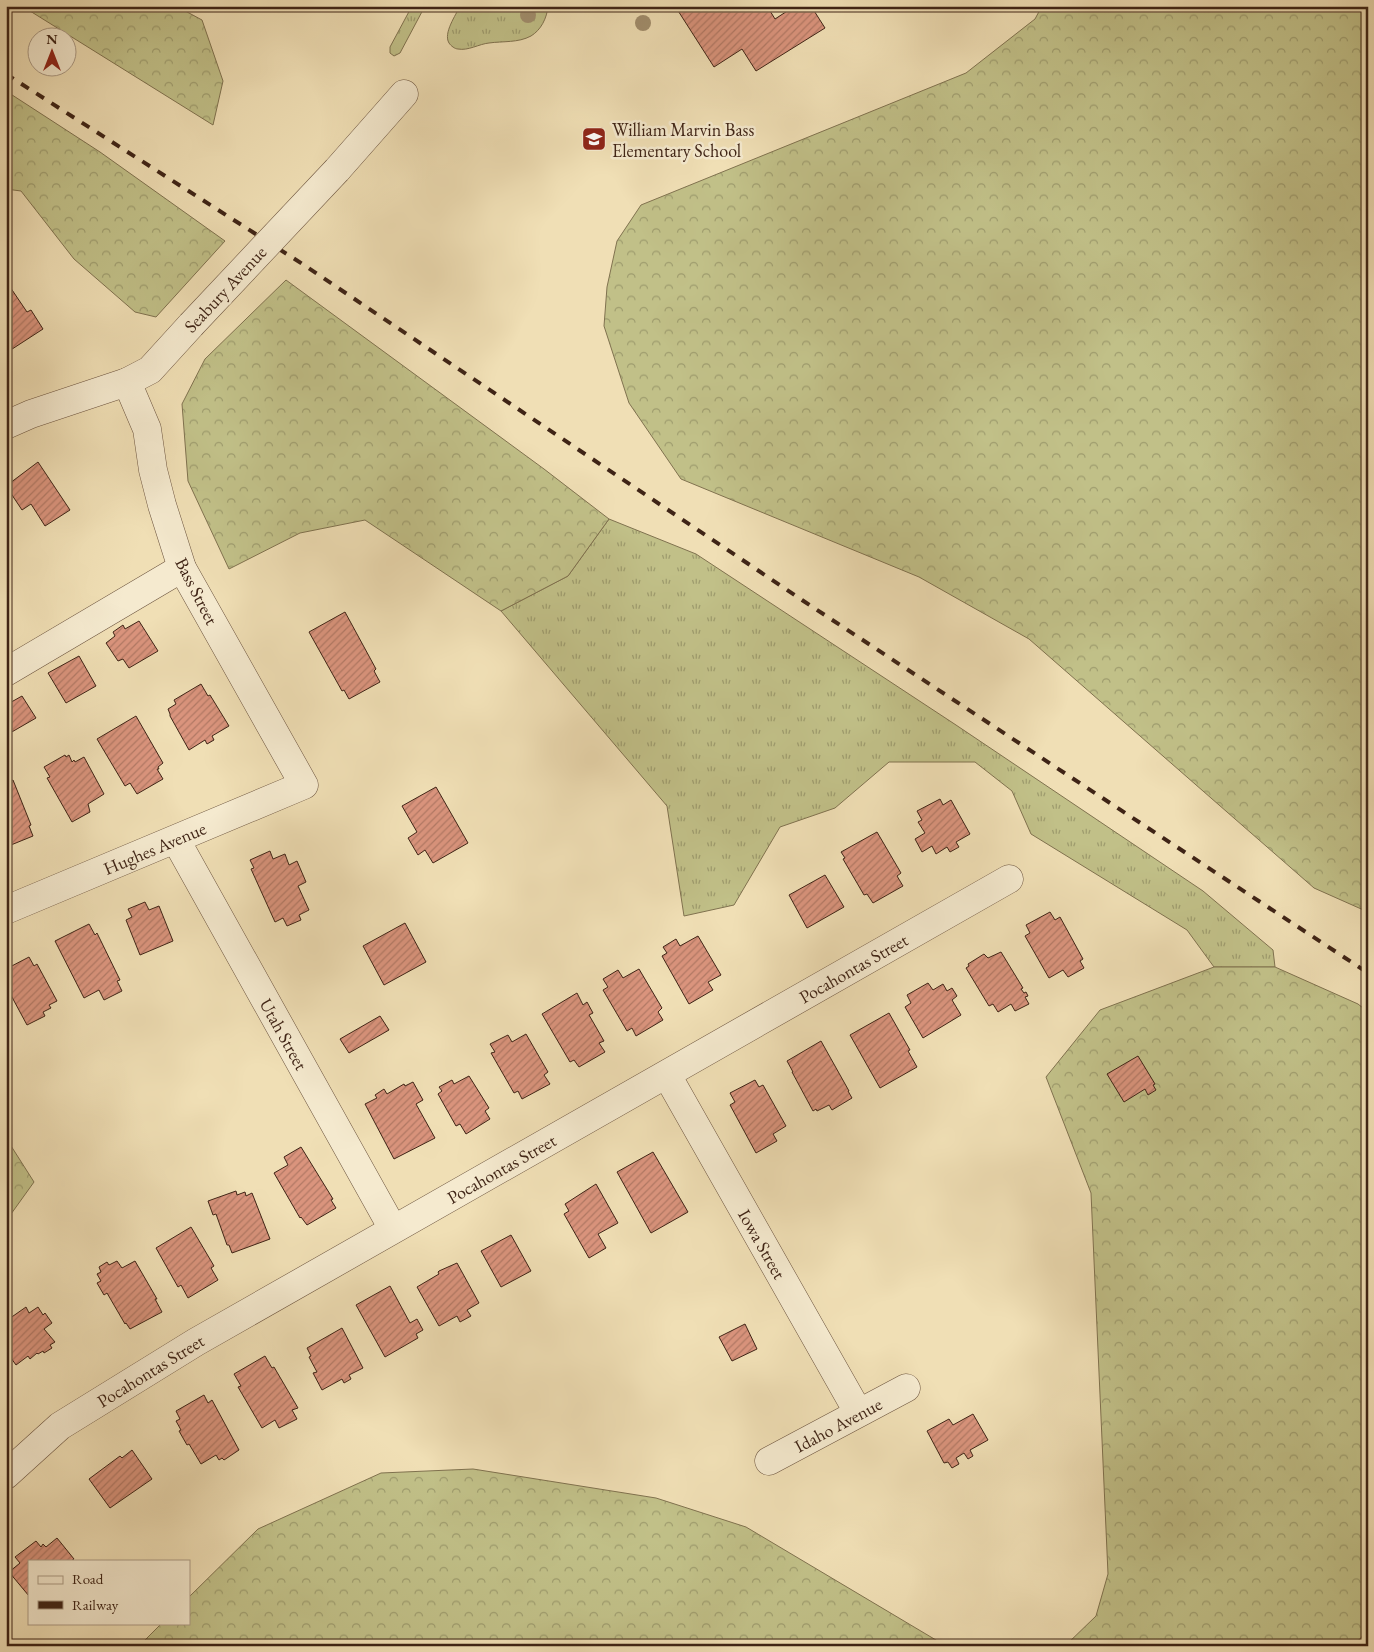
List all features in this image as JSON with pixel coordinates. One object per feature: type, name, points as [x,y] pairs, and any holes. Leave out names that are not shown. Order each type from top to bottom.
[{"type":"street","name":"Seabury Avenue","points":[[6,425],[31,414],[127,382],[150,370],[404,94]]},
{"type":"street","name":"Bass Street","points":[[127,382],[148,429],[153,470],[182,568],[304,785]]},
{"type":"street","points":[[6,672],[182,568]]},
{"type":"street","name":"Hughes Avenue","points":[[6,910],[304,785]]},
{"type":"street","name":"Utah Street","points":[[176,840],[393,1229]]},
{"type":"street","name":"Pocahontas Street","points":[[6,1475],[60,1426],[204,1337],[1009,880]]},
{"type":"street","name":"Iowa Street","points":[[667,1075],[858,1412]]},
{"type":"street","name":"Idaho Avenue","points":[[769,1461],[906,1388]]},
{"type":"green space","points":[[22,6],[176,6],[202,20],[223,81],[213,125],[78,41],[78,28],[57,28]]},
{"type":"green space","points":[[412,6],[425,6],[400,53],[394,56],[390,53],[390,47]]},
{"type":"green space","points":[[460,6],[548,6],[543,23],[531,36],[521,40],[457,49],[449,43],[448,34]]},
{"type":"green space","points":[[1042,6],[1368,6],[1368,912],[1314,888],[1029,639],[919,577],[681,479],[629,403],[604,326],[607,287],[617,241],[641,205],[966,73],[1035,19]]},
{"type":"green space","points":[[6,91],[100,152],[225,241],[156,317],[135,312],[74,259],[21,191],[6,189]]},
{"type":"green space","points":[[286,280],[544,469],[609,519],[568,576],[501,611],[365,520],[300,533],[229,569],[188,481],[182,404],[205,359]]},
{"type":"green space","points":[[609,519],[696,554],[956,725],[1203,891],[1273,950],[1275,967],[1214,967],[1187,930],[1031,834],[1012,791],[975,762],[889,762],[835,808],[780,827],[734,905],[684,916],[667,806],[501,611],[568,576]]},
{"type":"green space","points":[[1214,967],[1275,967],[1358,1004],[1368,1012],[1368,1630],[1356,1643],[1359,1646],[1065,1646],[1096,1616],[1108,1574],[1091,1193],[1046,1077],[1100,1010]]},
{"type":"green space","points":[[6,1138],[34,1182],[6,1221]]},
{"type":"green space","points":[[473,1469],[656,1498],[746,1527],[946,1646],[139,1646],[161,1624],[190,1624],[190,1596],[258,1529],[381,1473]]},
{"type":"building","points":[[675,6],[767,6],[775,19],[795,6],[811,6],[825,28],[756,71],[742,49],[714,67]]},
{"type":"building","points":[[6,281],[27,312],[31,310],[43,329],[6,353]]},
{"type":"building","points":[[38,462],[70,510],[45,526],[31,504],[22,510],[6,486]]},
{"type":"building","points":[[345,612],[376,669],[374,671],[380,682],[349,699],[344,690],[342,691],[309,632]]},
{"type":"building","points":[[139,621],[158,651],[129,668],[123,659],[118,661],[106,643],[115,636],[113,632],[123,625],[125,629]]},
{"type":"building","points":[[79,656],[96,686],[66,703],[48,673]]},
{"type":"building","points":[[201,684],[229,726],[212,736],[214,740],[207,744],[205,740],[189,750],[168,709],[176,704],[174,700]]},
{"type":"building","points":[[22,696],[36,718],[10,733],[6,727],[6,705]]},
{"type":"building","points":[[136,716],[163,763],[157,769],[163,779],[137,794],[130,783],[125,786],[97,739]]},
{"type":"building","points":[[65,755],[66,757],[69,755],[72,762],[84,757],[104,794],[88,804],[90,812],[72,822],[47,778],[50,777],[44,767]]},
{"type":"building","points":[[13,780],[31,825],[29,826],[33,836],[6,847],[6,783]]},
{"type":"building","points":[[436,787],[468,843],[433,863],[425,850],[418,855],[408,838],[417,832],[402,806]]},
{"type":"building","points":[[940,799],[943,805],[951,800],[970,834],[956,842],[959,847],[950,852],[947,847],[936,854],[932,846],[922,852],[915,839],[925,833],[918,822],[922,820],[917,811]]},
{"type":"building","points":[[877,832],[901,873],[897,876],[903,886],[873,903],[867,894],[864,895],[843,859],[845,858],[841,852]]},
{"type":"building","points":[[270,851],[273,859],[285,854],[289,865],[297,861],[306,882],[298,886],[309,910],[299,915],[301,920],[287,926],[283,918],[275,922],[251,869],[254,868],[250,860]]},
{"type":"building","points":[[825,875],[844,907],[807,928],[789,895]]},
{"type":"building","points":[[145,902],[149,910],[159,906],[173,941],[140,955],[126,920],[132,917],[128,909]]},
{"type":"building","points":[[1050,912],[1055,920],[1060,917],[1083,959],[1080,961],[1084,968],[1068,977],[1063,970],[1049,978],[1025,936],[1030,933],[1026,925]]},
{"type":"building","points":[[405,923],[426,962],[384,985],[363,946]]},
{"type":"building","points":[[89,924],[95,935],[97,933],[120,980],[117,981],[122,991],[104,1000],[99,990],[84,998],[55,941]]},
{"type":"building","points":[[698,936],[721,975],[708,982],[713,990],[689,1004],[662,956],[667,953],[663,947],[676,939],[680,946]]},
{"type":"building","points":[[1001,952],[1023,988],[1021,989],[1028,996],[1025,997],[1029,1004],[1015,1011],[1011,1004],[998,1012],[993,1004],[989,1006],[966,968],[969,966],[968,964],[984,954],[988,958]]},
{"type":"building","points":[[29,957],[34,966],[37,964],[57,1001],[49,1005],[51,1008],[43,1012],[45,1016],[27,1025],[6,986],[6,969]]},
{"type":"building","points":[[639,969],[662,1008],[658,1012],[663,1020],[636,1036],[632,1028],[627,1031],[603,990],[608,987],[603,979],[618,970],[623,978]]},
{"type":"building","points":[[928,983],[933,990],[943,984],[947,991],[952,988],[957,996],[952,1000],[961,1015],[923,1038],[905,1007],[911,1003],[907,995]]},
{"type":"building","points":[[577,993],[583,1005],[587,1002],[593,1013],[589,1015],[604,1041],[599,1043],[605,1052],[579,1067],[574,1060],[570,1062],[542,1014]]},
{"type":"building","points":[[889,1013],[910,1050],[908,1051],[917,1067],[880,1088],[850,1035]]},
{"type":"building","points":[[380,1016],[389,1030],[349,1053],[340,1039]]},
{"type":"building","points":[[526,1034],[548,1072],[544,1075],[550,1084],[522,1099],[518,1091],[514,1093],[491,1053],[495,1052],[490,1044],[508,1035],[512,1042]]},
{"type":"building","points":[[821,1041],[852,1098],[832,1110],[829,1105],[813,1111],[787,1061]]},
{"type":"building","points":[[1138,1056],[1155,1084],[1153,1085],[1156,1090],[1148,1095],[1145,1089],[1124,1102],[1107,1074]]},
{"type":"building","points":[[469,1076],[489,1108],[485,1111],[490,1119],[466,1134],[460,1124],[456,1126],[438,1094],[442,1091],[439,1087],[452,1080],[454,1084]]},
{"type":"building","points":[[755,1080],[759,1087],[763,1085],[786,1126],[773,1134],[777,1141],[756,1153],[730,1105],[735,1102],[730,1093]]},
{"type":"building","points":[[413,1082],[423,1100],[416,1104],[435,1138],[394,1159],[365,1104],[377,1098],[375,1095],[384,1089],[387,1094],[404,1084],[405,1086]]},
{"type":"building","points":[[301,1147],[333,1199],[331,1200],[336,1208],[307,1225],[300,1218],[274,1173],[288,1165],[284,1157]]},
{"type":"building","points":[[653,1152],[688,1212],[651,1233],[617,1172]]},
{"type":"building","points":[[596,1184],[618,1223],[598,1234],[606,1248],[589,1258],[564,1214],[569,1211],[565,1204]]},
{"type":"building","points":[[236,1191],[237,1195],[245,1192],[246,1196],[252,1193],[270,1239],[232,1253],[229,1245],[227,1245],[216,1214],[213,1215],[208,1201]]},
{"type":"building","points":[[191,1227],[214,1266],[211,1268],[218,1280],[188,1298],[181,1285],[178,1287],[156,1248]]},
{"type":"building","points":[[511,1235],[531,1271],[501,1287],[481,1251]]},
{"type":"building","points":[[117,1261],[122,1268],[135,1261],[157,1299],[155,1299],[162,1312],[130,1329],[125,1324],[107,1293],[104,1295],[97,1283],[101,1281],[97,1274],[101,1272],[99,1267],[107,1262],[109,1265]]},
{"type":"building","points":[[457,1263],[479,1303],[467,1310],[471,1316],[460,1322],[457,1316],[439,1326],[417,1287],[439,1274],[439,1271]]},
{"type":"building","points":[[390,1286],[410,1323],[417,1319],[423,1330],[416,1334],[418,1338],[385,1357],[356,1305]]},
{"type":"building","points":[[26,1307],[29,1313],[38,1307],[43,1315],[45,1313],[52,1323],[44,1329],[55,1342],[50,1345],[52,1348],[44,1353],[43,1351],[37,1353],[30,1359],[28,1356],[16,1365],[6,1351],[6,1321]]},
{"type":"building","points":[[745,1324],[757,1349],[732,1361],[719,1337]]},
{"type":"building","points":[[342,1328],[363,1368],[349,1375],[351,1379],[344,1383],[342,1379],[322,1390],[313,1373],[317,1372],[309,1357],[311,1356],[307,1348]]},
{"type":"building","points":[[265,1356],[272,1368],[274,1367],[298,1408],[292,1410],[297,1419],[279,1428],[275,1420],[262,1428],[238,1387],[241,1386],[234,1374]]},
{"type":"building","points":[[204,1395],[208,1403],[212,1400],[239,1450],[224,1460],[222,1458],[219,1460],[216,1455],[201,1464],[179,1431],[181,1430],[176,1421],[180,1419],[176,1411]]},
{"type":"building","points":[[973,1414],[988,1440],[970,1450],[973,1456],[968,1459],[964,1453],[956,1458],[959,1464],[952,1468],[948,1462],[944,1463],[927,1431],[949,1419],[953,1425]]},
{"type":"building","points":[[132,1450],[152,1479],[110,1508],[89,1479],[120,1456],[122,1458]]},
{"type":"building","points":[[57,1538],[74,1559],[28,1560],[28,1595],[9,1572],[20,1563],[15,1557],[36,1541],[41,1547],[43,1544],[46,1547]]},
{"type":"railway","points":[[6,74],[304,265],[802,600],[1368,973]]},
{"type":"place","name":"William Marvin Bass Elementary School","points":[[594,139]]}]
